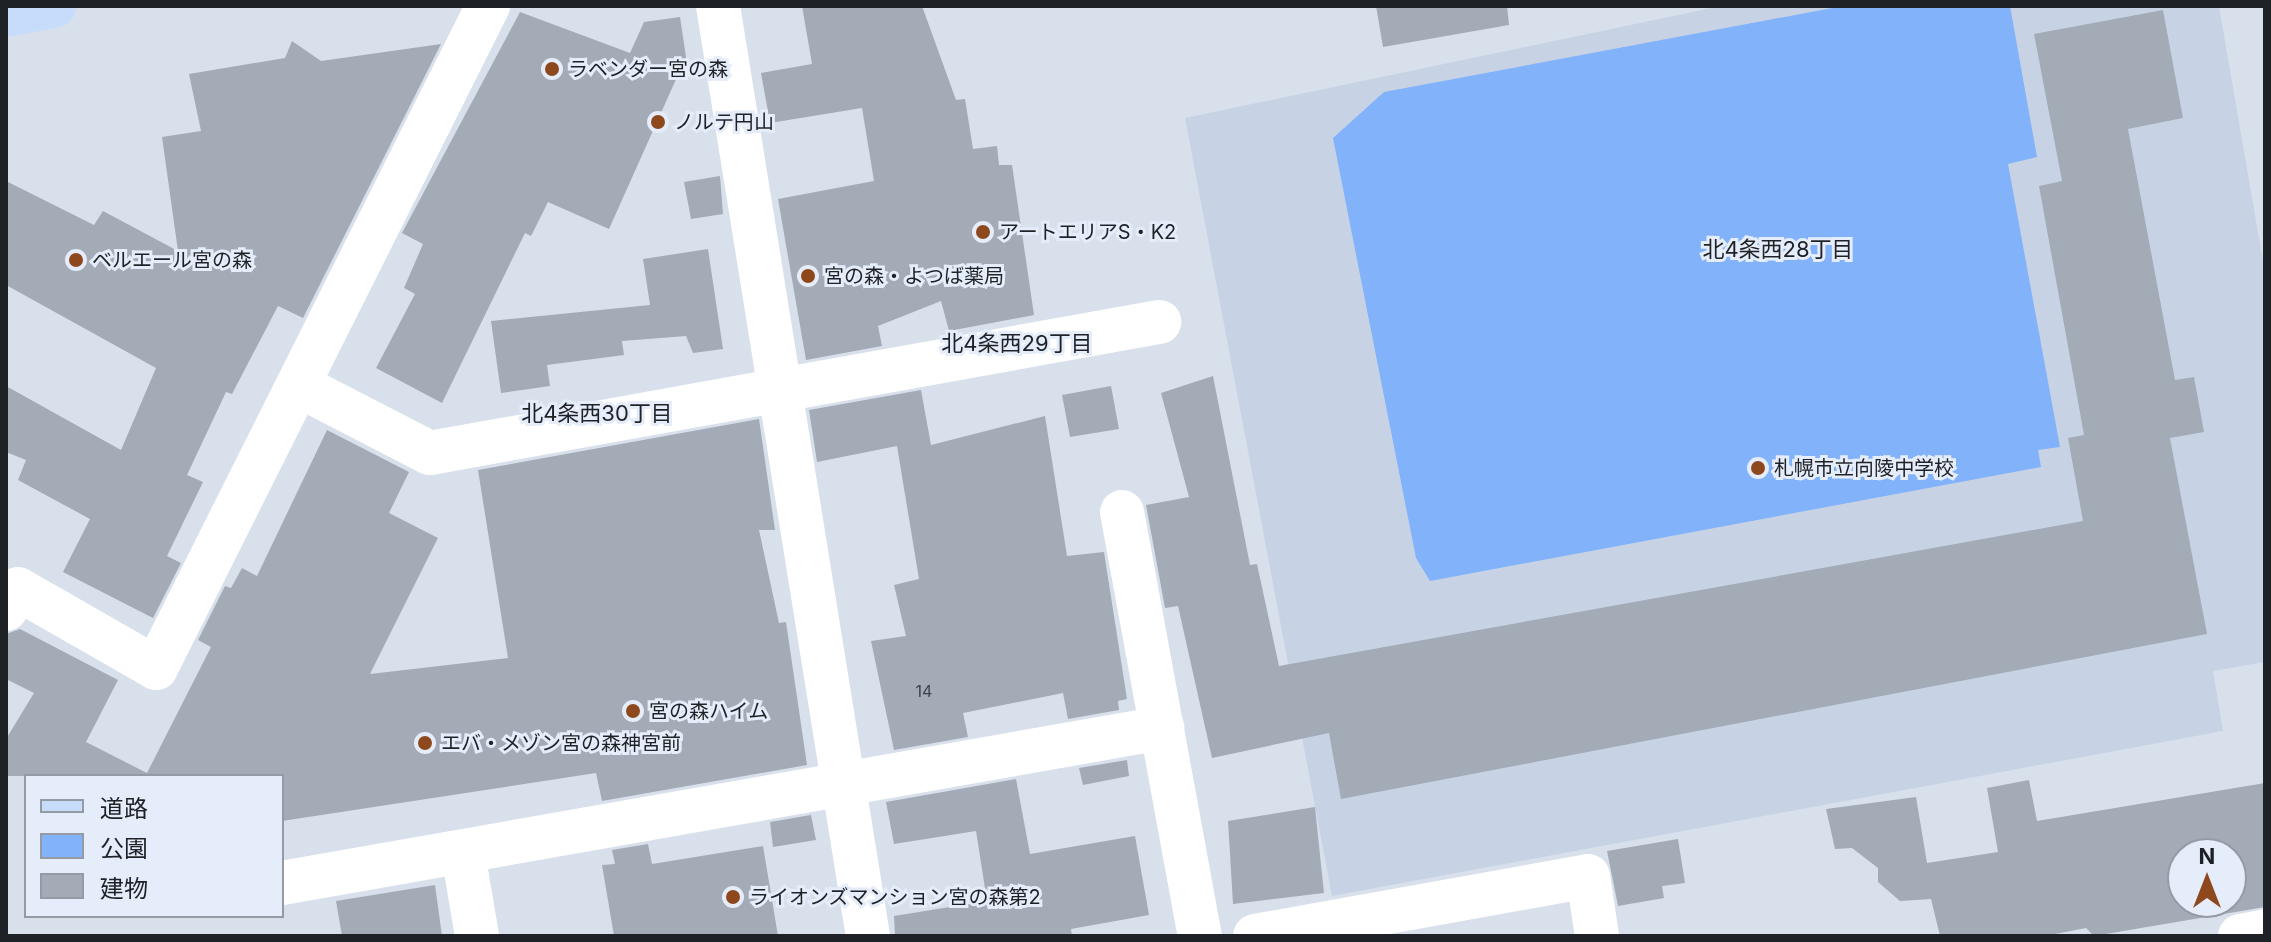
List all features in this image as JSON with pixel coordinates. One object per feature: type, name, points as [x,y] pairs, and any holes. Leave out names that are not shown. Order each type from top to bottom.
[{"type":"main road","points":[[6,15],[54,6]]},
{"type":"street","points":[[6,609],[18,589],[156,668],[488,6]]},
{"type":"street","points":[[718,6],[868,936]]},
{"type":"street","points":[[298,385],[430,453],[1159,322]]},
{"type":"street","points":[[1122,512],[1200,936]]},
{"type":"street","points":[[284,883],[845,787],[1162,728]]},
{"type":"street","points":[[463,853],[477,936]]},
{"type":"street","points":[[1255,936],[1588,876],[1597,936]]},
{"type":"street","points":[[2240,936],[2265,931]]},
{"type":"shaded area","name":"札幌市立向陵中学校","points":[[1721,6],[2219,6],[2265,273],[2265,662],[2213,671],[2223,731],[1332,896],[1185,118]]},
{"type":"green space","points":[[1843,6],[2010,6],[2037,157],[2008,164],[2060,447],[2038,450],[2041,467],[1430,581],[1416,558],[1333,138],[1384,92]]},
{"type":"building","points":[[802,6],[922,6],[956,100],[965,99],[973,149],[997,146],[999,165],[1012,165],[1034,315],[949,331],[941,301],[878,326],[882,346],[806,360],[778,199],[874,181],[862,108],[770,123],[761,73],[812,64]]},
{"type":"building","points":[[1376,6],[1507,6],[1509,25],[1383,47]]},
{"type":"building","points":[[2163,10],[2183,118],[2128,129],[2175,380],[2194,377],[2204,432],[2170,438],[2207,634],[1341,799],[1329,733],[1212,758],[1178,606],[1165,608],[1146,505],[1189,497],[1161,393],[1213,376],[1250,565],[1257,564],[1279,666],[2083,521],[2068,438],[2084,435],[2039,186],[2062,181],[2034,34]]},
{"type":"building","points":[[520,12],[630,53],[644,22],[680,17],[686,57],[609,229],[548,202],[531,236],[525,233],[442,403],[376,368],[415,294],[404,288],[423,244],[402,233]]},
{"type":"building","points":[[292,41],[321,61],[441,44],[303,318],[278,306],[232,394],[226,392],[187,475],[203,482],[167,556],[181,563],[153,618],[63,572],[90,519],[18,480],[26,460],[6,452],[6,386],[121,450],[156,368],[6,285],[6,181],[94,225],[103,211],[178,251],[162,137],[201,131],[189,74],[285,58]]},
{"type":"building","points":[[720,176],[723,214],[691,219],[684,182]]},
{"type":"building","points":[[708,249],[723,349],[693,353],[686,336],[622,341],[624,355],[547,365],[550,386],[501,393],[491,321],[650,305],[643,259]]},
{"type":"building","points":[[1111,386],[1119,429],[1070,437],[1062,395]]},
{"type":"building","points":[[921,390],[931,445],[1045,416],[1067,556],[1104,552],[1127,699],[1118,701],[1119,710],[1068,719],[1063,693],[963,713],[968,737],[894,750],[871,641],[906,636],[894,585],[919,579],[897,446],[817,462],[809,410]]},
{"type":"building","points":[[759,419],[775,530],[759,530],[779,623],[786,622],[807,765],[602,801],[596,773],[284,821],[284,774],[6,776],[6,739],[34,693],[6,679],[6,634],[20,629],[118,680],[86,742],[147,773],[211,647],[198,640],[225,586],[231,588],[242,568],[257,576],[327,430],[409,472],[389,513],[438,538],[370,674],[508,658],[478,470]]},
{"type":"building","points":[[1127,760],[1129,776],[1083,785],[1079,768]]},
{"type":"building","points":[[1016,779],[1030,854],[1135,836],[1149,915],[1071,929],[1072,936],[895,936],[894,916],[987,901],[976,831],[894,844],[886,802]]},
{"type":"building","points":[[2029,780],[2037,821],[2265,783],[2265,907],[2247,910],[2247,838],[2167,838],[2167,918],[2200,918],[2094,936],[2086,928],[2045,936],[1940,936],[1931,899],[1900,901],[1878,882],[1878,868],[1852,848],[1835,849],[1826,809],[1916,797],[1927,863],[1998,852],[1987,788]]},
{"type":"building","points":[[1315,807],[1324,893],[1233,904],[1228,821]]},
{"type":"building","points":[[811,815],[816,840],[773,847],[770,822]]},
{"type":"building","points":[[1678,839],[1685,883],[1662,886],[1664,898],[1618,906],[1607,851]]},
{"type":"building","points":[[648,844],[652,864],[763,846],[778,936],[614,936],[602,865],[615,864],[612,850]]},
{"type":"building","points":[[435,885],[442,936],[342,936],[336,901]]},
{"type":"place","name":"ラベンダー宮の森","points":[[552,69]]},
{"type":"place","name":"ノルテ円山","points":[[658,122]]},
{"type":"place","name":"アートエリアS・K2","points":[[983,232]]},
{"type":"place","name":"ベルエール宮の森","points":[[76,260]]},
{"type":"place","name":"宮の森・よつば薬局","points":[[808,276]]},
{"type":"place","name":"札幌市立向陵中学校","points":[[1758,468]]},
{"type":"place","name":"宮の森ハイム","points":[[633,711]]},
{"type":"place","name":"エバ・メゾン宮の森神宮前","points":[[425,743]]},
{"type":"place","name":"ライオンズマンション宮の森第2","points":[[733,897]]},
{"type":"district","name":"北4条西28丁目","points":[[1778,250]]},
{"type":"district","name":"北4条西29丁目","points":[[1017,344]]},
{"type":"district","name":"北4条西30丁目","points":[[597,414]]}]
